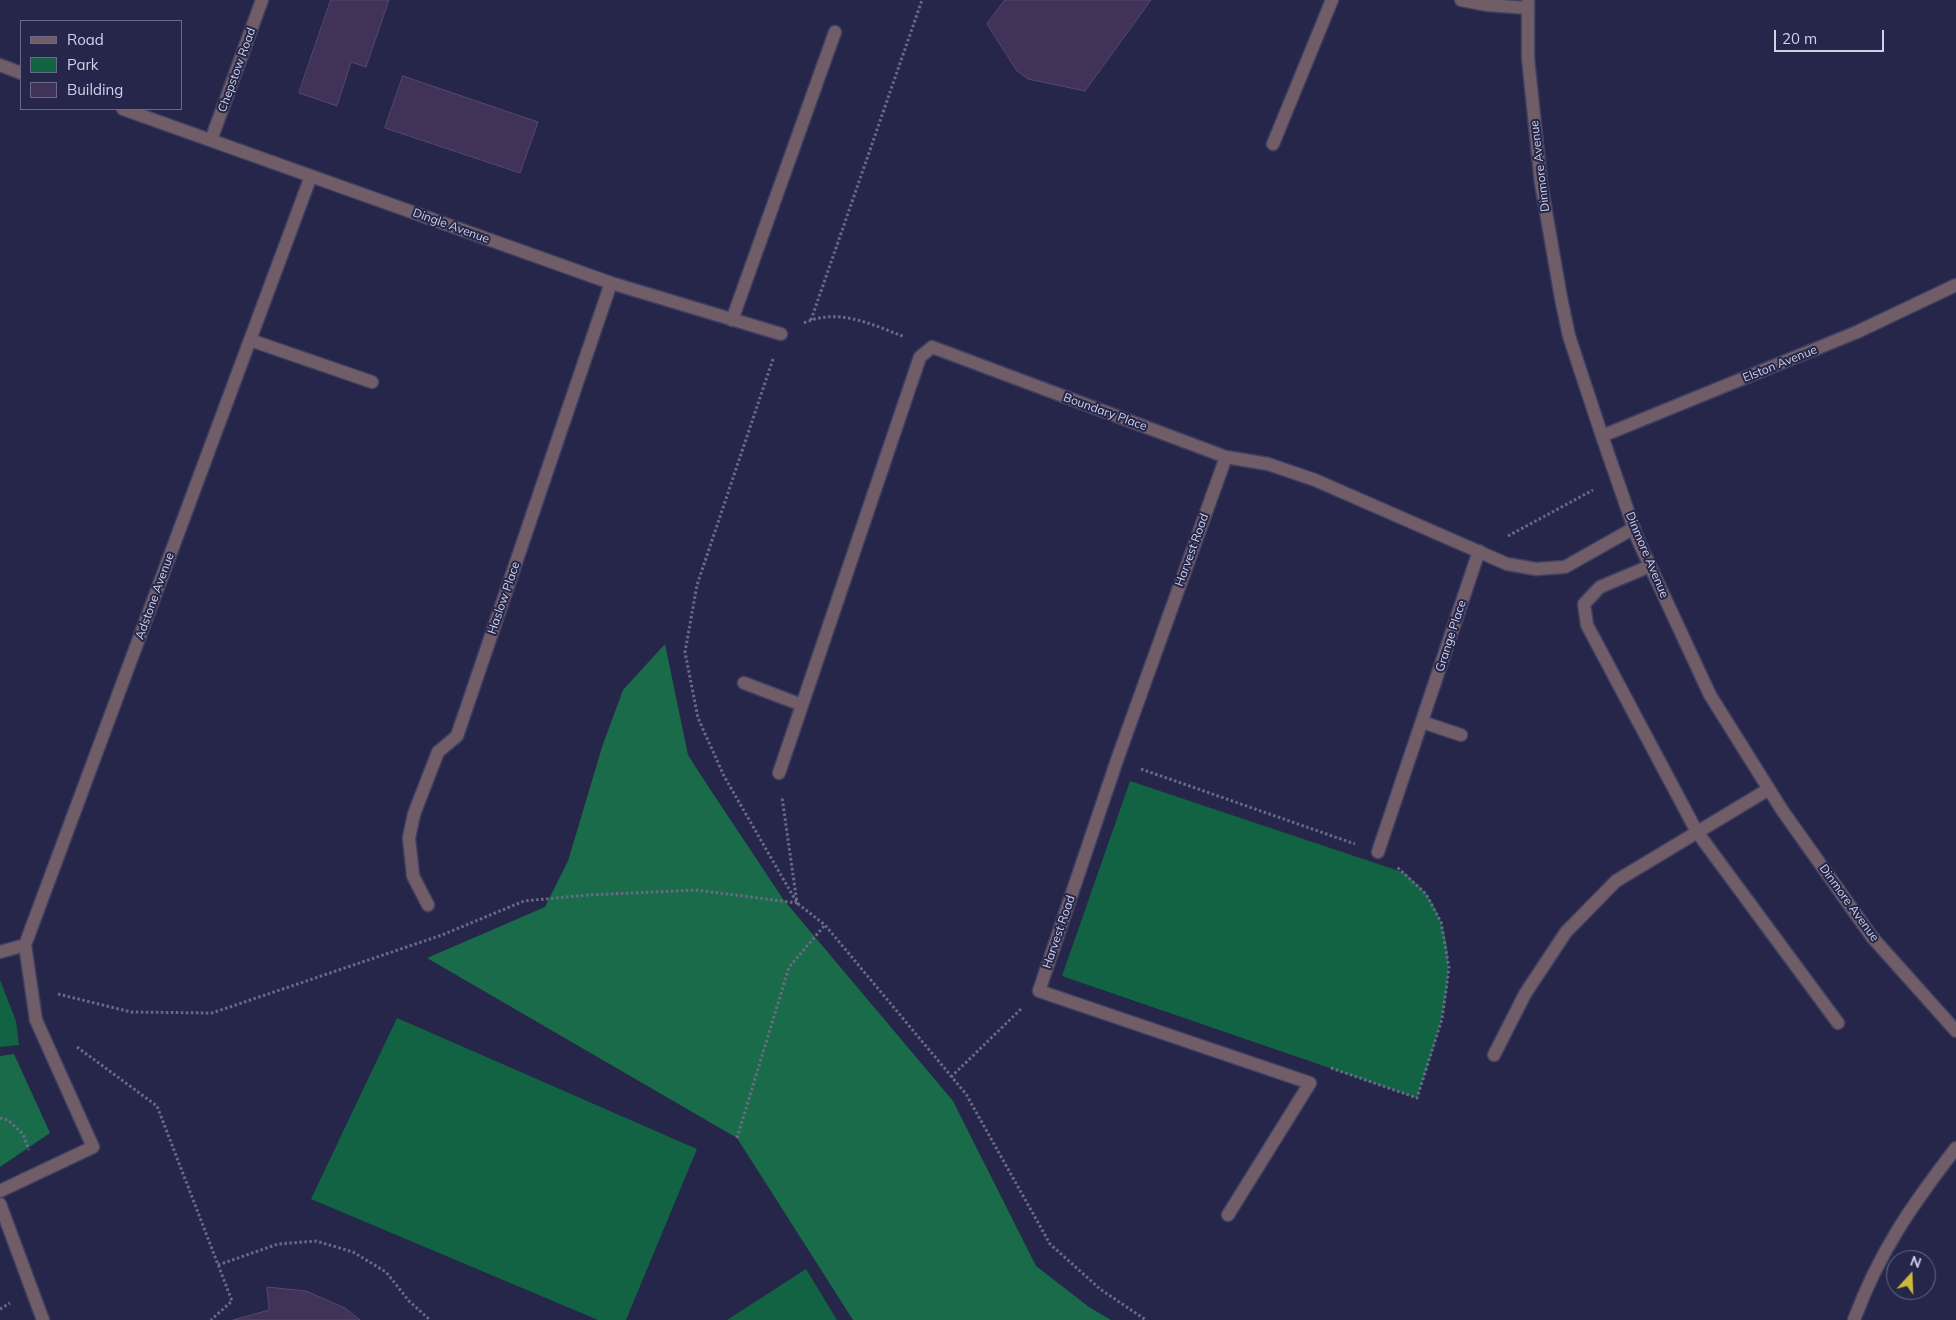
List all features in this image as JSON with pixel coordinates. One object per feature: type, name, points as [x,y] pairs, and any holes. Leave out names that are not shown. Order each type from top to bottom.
[{"type":"street","name":"Chepstow Road","points":[[212,140],[262,0]]},
{"type":"street","points":[[1273,144],[1332,0]]},
{"type":"street","points":[[1461,0],[1487,5],[1528,4]]},
{"type":"street","name":"Dinmore Avenue","points":[[1528,4],[1528,58],[1547,222],[1570,336],[1634,528],[1710,696],[1768,789],[1872,937],[1956,1031]]},
{"type":"street","points":[[732,320],[835,32]]},
{"type":"street","points":[[0,65],[20,73]]},
{"type":"street","name":"Dingle Avenue","points":[[127,110],[611,282],[781,334]]},
{"type":"street","name":"Adstone Avenue","points":[[0,1191],[93,1147],[36,1020],[25,946],[311,176]]},
{"type":"street","name":"Haslow Place","points":[[428,906],[414,876],[411,858],[409,838],[414,814],[438,752],[457,736],[611,282]]},
{"type":"street","name":"Elston Avenue","points":[[1602,436],[1857,332],[1956,285]]},
{"type":"street","points":[[250,340],[372,382]]},
{"type":"street","points":[[779,773],[920,357],[932,347]]},
{"type":"street","name":"Boundary Place","points":[[932,347],[1226,457],[1268,464],[1315,480],[1507,564],[1536,569],[1565,567],[1634,528]]},
{"type":"street","name":"Harvest Road","points":[[1039,991],[1117,760],[1226,457]]},
{"type":"street","name":"Grange Place","points":[[1378,852],[1479,551]]},
{"type":"street","points":[[1650,566],[1600,587],[1584,604],[1587,626],[1698,832],[1838,1023]]},
{"type":"street","points":[[744,684],[802,705]]},
{"type":"street","points":[[1422,722],[1461,735]]},
{"type":"street","points":[[1494,1055],[1525,994],[1566,932],[1616,881],[1768,789]]},
{"type":"street","points":[[0,952],[25,946]]},
{"type":"street","points":[[1039,991],[1310,1083],[1228,1216]]},
{"type":"street","points":[[1854,1320],[1883,1252],[1902,1220],[1956,1148]]},
{"type":"street","points":[[0,1204],[43,1320]]},
{"type":"path","points":[[811,320],[922,0]]},
{"type":"path","points":[[932,347],[851,317],[811,320],[781,334],[697,586],[685,652],[698,718],[720,768],[797,903],[825,925],[966,1094],[1050,1244],[1100,1290],[1146,1320]]},
{"type":"path","points":[[1479,551],[1616,478]]},
{"type":"path","points":[[1117,760],[1378,852],[1426,894],[1441,922],[1449,968],[1442,1019],[1417,1098],[1327,1066]]},
{"type":"path","points":[[779,773],[797,903]]},
{"type":"path","points":[[31,987],[131,1012],[212,1013],[442,935],[524,901],[588,895],[696,890],[797,903]]},
{"type":"path","points":[[737,1138],[789,967],[825,925]]},
{"type":"path","points":[[951,1077],[1039,991]]},
{"type":"path","points":[[47,1046],[79,1047],[157,1106],[232,1301],[211,1320]]},
{"type":"path","points":[[0,1118],[8,1120],[22,1134],[27,1148],[35,1155]]},
{"type":"path","points":[[218,1265],[278,1244],[316,1241],[353,1252],[386,1272],[409,1301],[430,1320]]},
{"type":"green space","points":[[665,644],[688,755],[706,783],[783,899],[953,1101],[1036,1266],[1089,1307],[1111,1320],[853,1320],[737,1138],[427,958],[545,907],[568,861],[603,744],[623,690]]},
{"type":"green space","points":[[1130,781],[1405,873],[1425,892],[1440,919],[1447,944],[1448,970],[1441,1022],[1417,1098],[1062,976]]},
{"type":"green space","points":[[0,980],[16,1021],[19,1045],[0,1047]]},
{"type":"green space","points":[[397,1018],[697,1149],[626,1320],[598,1320],[311,1199]]},
{"type":"green space","points":[[14,1054],[50,1133],[0,1167],[0,1056]]},
{"type":"green space","points":[[806,1269],[837,1320],[727,1320]]},
{"type":"building","points":[[331,0],[389,0],[366,67],[351,62],[337,106],[299,93]]},
{"type":"building","points":[[1005,0],[1151,0],[1085,91],[1028,79],[1017,71],[987,24]]},
{"type":"building","points":[[403,76],[538,122],[520,173],[385,128]]},
{"type":"building","points":[[267,1287],[306,1291],[345,1308],[360,1320],[233,1320],[269,1310]]}]
